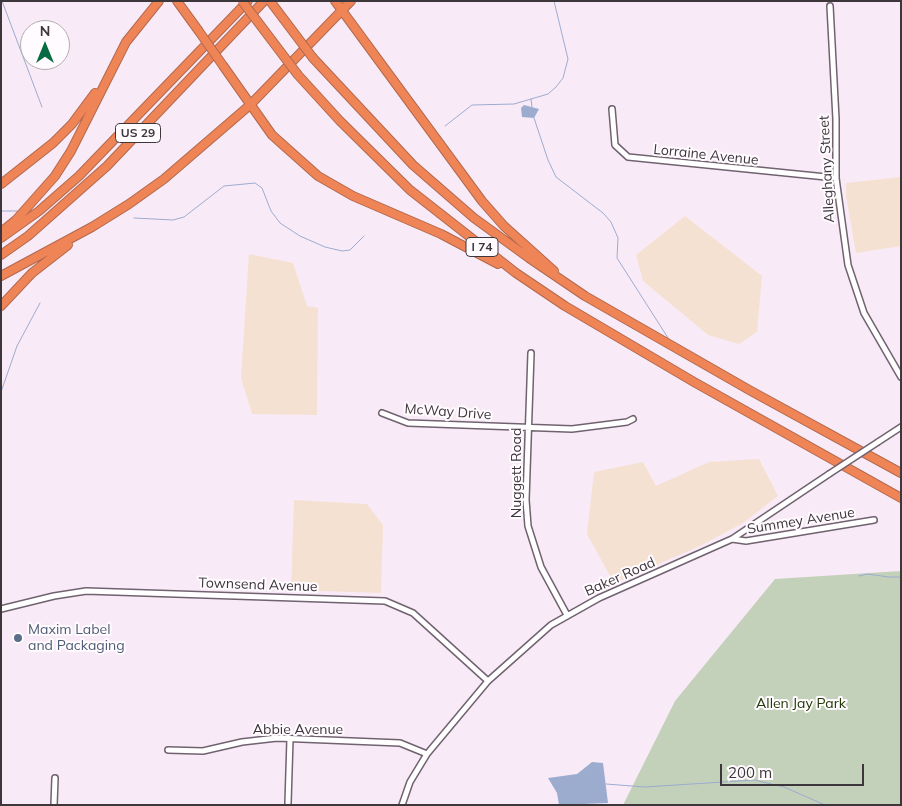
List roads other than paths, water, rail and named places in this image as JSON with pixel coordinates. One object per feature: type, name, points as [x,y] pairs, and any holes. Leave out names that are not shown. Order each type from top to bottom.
[{"type":"highway","points":[[1,184],[38,156],[72,124],[111,68],[134,30],[159,1]]},
{"type":"highway","points":[[177,1],[272,135],[318,176],[353,196],[441,234],[516,274]]},
{"type":"highway","name":"I 74","points":[[242,1],[298,75],[340,121],[410,190],[516,274],[565,306],[694,382],[901,498]]},
{"type":"highway","name":"US 29","points":[[1,238],[40,211],[79,176],[248,1]]},
{"type":"highway","name":"US 29","points":[[1,255],[35,231],[107,166],[264,1]]},
{"type":"highway","name":"I 74","points":[[270,1],[312,58],[413,165],[474,218],[585,296],[751,391],[901,473]]},
{"type":"highway","points":[[335,1],[482,201],[504,226],[585,296]]},
{"type":"highway","points":[[1,276],[92,227],[130,204],[157,184],[250,105],[351,1]]},
{"type":"highway","points":[[1,232],[16,220],[54,176],[71,151],[111,68]]},
{"type":"highway","points":[[1,306],[32,273],[92,227]]},
{"type":"street","name":"Alleghany Street","points":[[830,6],[836,119],[836,178],[841,228],[854,286],[871,327],[901,377]]},
{"type":"street","name":"Lorraine Avenue","points":[[612,109],[615,145],[628,157],[836,178]]},
{"type":"street","name":"Nuggett Road","points":[[531,353],[526,500],[528,526],[541,566],[567,615]]},
{"type":"street","name":"McWay Drive","points":[[382,413],[408,423],[528,428],[580,428],[627,422],[633,419]]},
{"type":"street","name":"Baker Road","points":[[402,805],[410,782],[427,754],[488,681],[533,639],[567,615],[618,589],[732,539],[901,427]]},
{"type":"street","name":"Summey Avenue","points":[[732,539],[746,541],[874,520]]},
{"type":"street","name":"Townsend Avenue","points":[[1,609],[54,596],[86,592],[384,601],[412,613],[488,681]]},
{"type":"street","name":"Abbie Avenue","points":[[168,750],[203,750],[260,739],[290,739],[400,743],[427,754]]},
{"type":"street","points":[[288,803],[290,739]]},
{"type":"street","points":[[54,805],[55,778]]},
{"type":"water","points":[[524,105],[539,109],[534,118],[522,117],[521,108]]},
{"type":"water","points":[[592,762],[603,763],[608,803],[559,805],[557,793],[548,778],[577,774]]},
{"type":"waterway","points":[[2,1],[42,107]]},
{"type":"waterway","points":[[445,126],[472,105],[514,104],[548,94],[556,87],[563,78],[568,59],[554,1]]},
{"type":"waterway","points":[[531,99],[532,107]]},
{"type":"waterway","points":[[534,118],[548,160],[556,177],[603,213],[611,222],[618,238],[617,258],[670,341]]},
{"type":"waterway","points":[[134,218],[173,220],[184,217],[224,186],[255,183],[262,188],[271,211],[280,223],[300,236],[325,247],[342,251],[350,250],[364,236]]},
{"type":"waterway","points":[[1,211],[19,211]]},
{"type":"waterway","points":[[1,392],[17,346],[40,303]]},
{"type":"waterway","points":[[859,576],[867,574],[901,577]]},
{"type":"waterway","points":[[606,784],[645,787],[754,780],[784,787],[825,805]]},
{"type":"place","name":"Maxim Label and Packaging","points":[[18,638]]},
{"type":"park label","name":"Allen Jay Park","points":[[801,704]]}]
